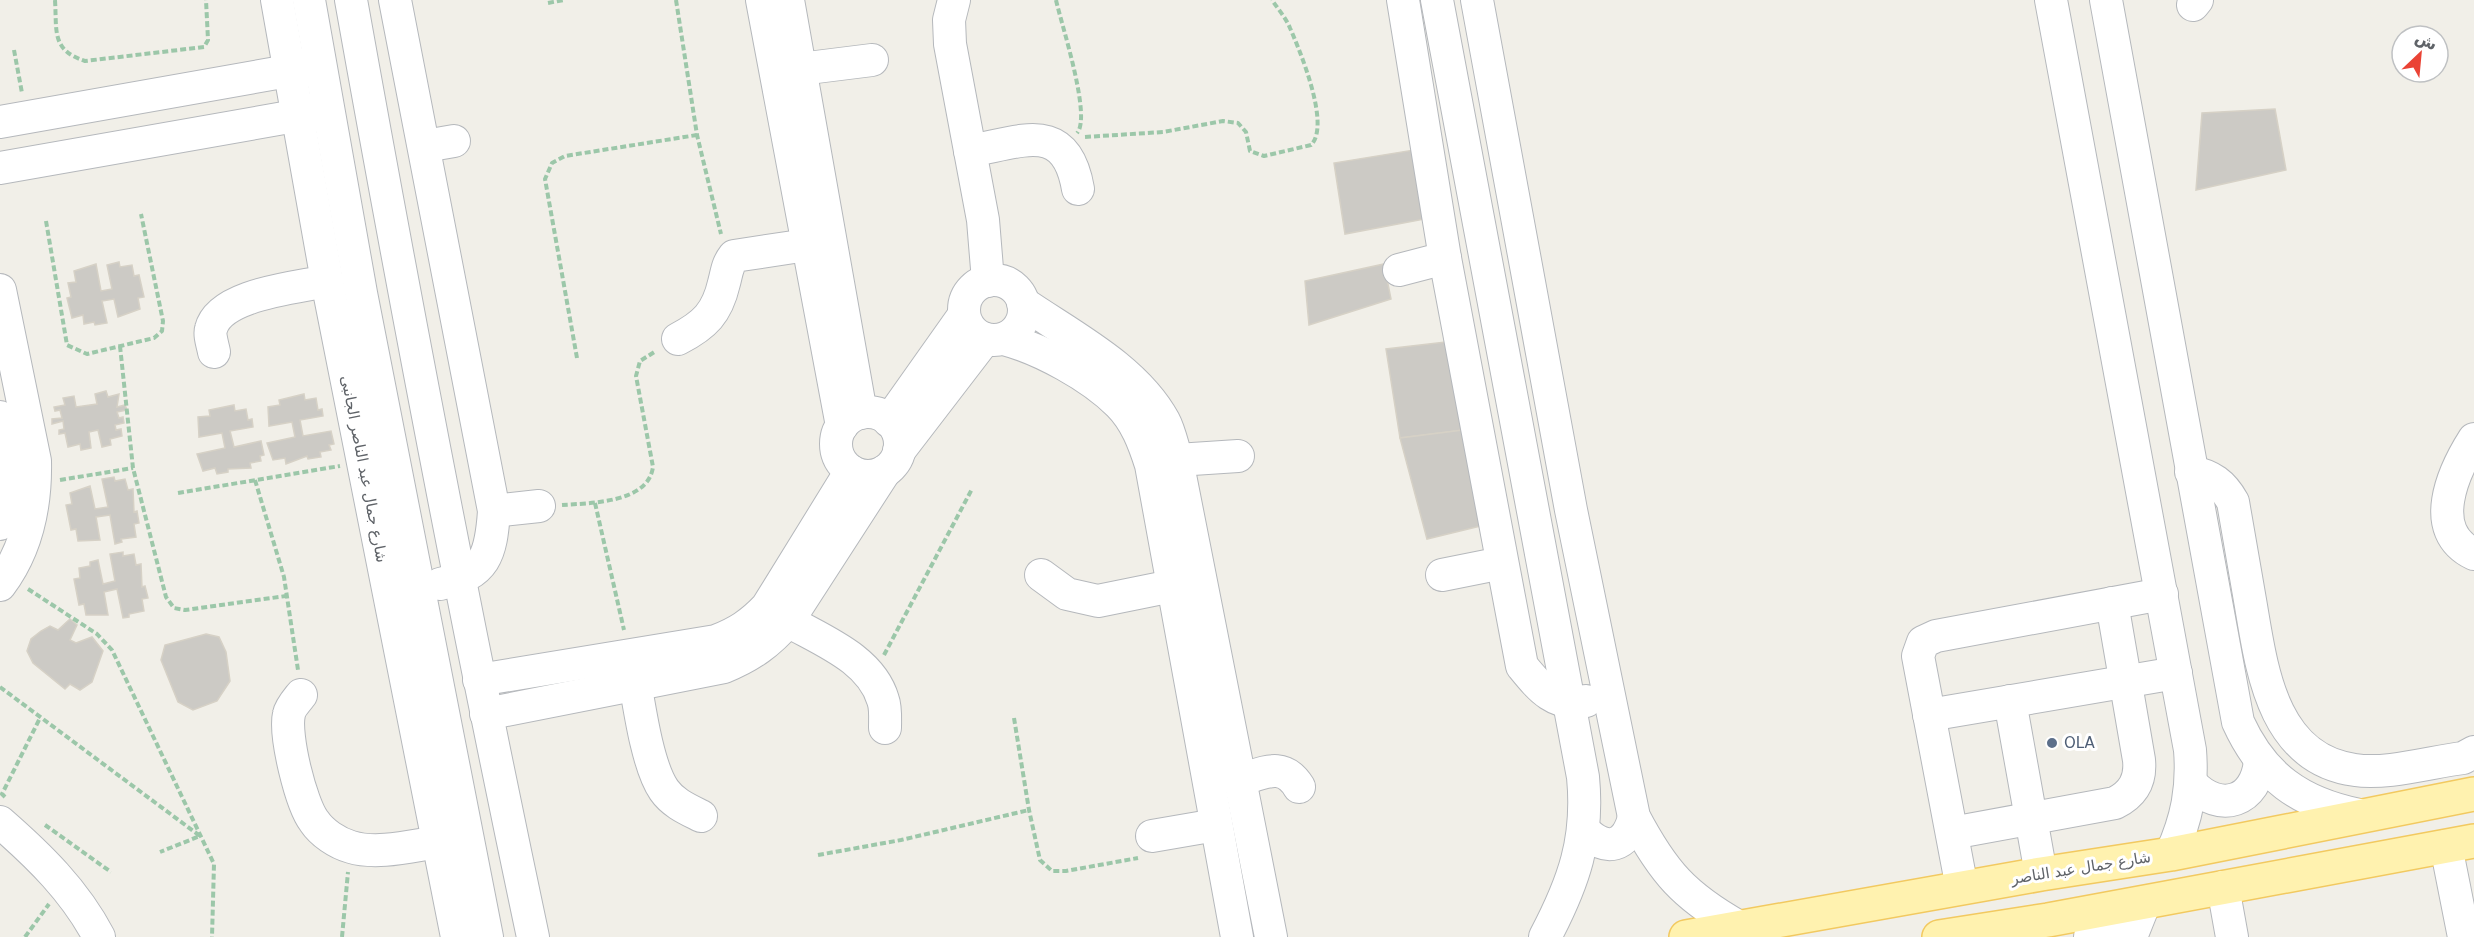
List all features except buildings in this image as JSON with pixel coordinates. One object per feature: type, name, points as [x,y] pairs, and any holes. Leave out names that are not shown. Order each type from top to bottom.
[{"type":"main road","name":"شارع جمال عبد الناصر","points":[[1686,937],[2041,874],[2171,854],[2474,794]]},
{"type":"main road","points":[[1939,937],[2056,929],[2145,902],[2460,844]]},
{"type":"street","name":"شارع جمال عبد الناصر الجانبى","points":[[277,0],[327,281],[457,937]]},
{"type":"street","points":[[309,0],[328,111],[487,937]]},
{"type":"street","points":[[351,0],[402,287],[479,680],[533,937]]},
{"type":"street","points":[[395,0],[440,143],[494,511],[488,553],[478,569],[460,580],[419,589]]},
{"type":"street","points":[[762,0],[807,245],[864,420],[898,435],[892,461],[868,476],[851,471],[843,465],[836,445],[864,420],[964,315]]},
{"type":"street","points":[[788,0],[864,420]]},
{"type":"street","points":[[954,0],[949,20],[950,44],[984,230],[988,281]]},
{"type":"street","points":[[1404,0],[1445,258],[1522,666],[1542,691],[1571,704],[1608,696]]},
{"type":"street","points":[[1437,0],[1583,777],[1585,831],[1563,902],[1545,937]]},
{"type":"street","points":[[1477,0],[1571,510],[1634,817],[1652,852],[1676,883],[1705,908],[1739,927]]},
{"type":"street","points":[[2051,0],[2190,750],[2192,784],[2181,832],[2171,854]]},
{"type":"street","points":[[2106,0],[2234,707],[2244,735],[2260,760],[2280,781],[2304,798],[2330,809],[2359,815]]},
{"type":"street","points":[[800,69],[872,60]]},
{"type":"street","points":[[13,120],[321,65]]},
{"type":"street","points":[[0,168],[328,111]]},
{"type":"street","points":[[970,151],[1042,139],[1061,149],[1074,167],[1078,189]]},
{"type":"street","points":[[678,339],[700,327],[716,308],[728,264],[734,256],[807,245]]},
{"type":"street","points":[[1399,270],[1445,258]]},
{"type":"street","points":[[214,352],[210,330],[221,310],[241,301],[327,281]]},
{"type":"street","points":[[1237,937],[1151,465],[1140,433],[1120,405],[1093,384],[1036,350],[994,339],[968,325],[964,315],[969,294],[988,281],[997,281],[1014,288],[1023,303],[1109,362],[1141,388],[1164,422],[1177,460],[1270,937]]},
{"type":"street","points":[[0,290],[35,461],[36,484],[27,535],[4,580]]},
{"type":"street","points":[[486,714],[724,667],[749,657],[771,641],[788,621],[892,461],[994,339],[1013,333],[1020,325],[1023,303]]},
{"type":"street","points":[[0,417],[6,449],[7,487],[0,525]]},
{"type":"street","points":[[2474,439],[2449,490],[2446,514],[2453,537],[2474,554]]},
{"type":"street","points":[[1177,460],[1238,456]]},
{"type":"street","points":[[479,680],[716,641],[735,634],[753,623],[767,607],[851,471]]},
{"type":"street","points":[[2191,472],[2213,478],[2234,502],[2264,678],[2280,716],[2302,744],[2338,766],[2370,771],[2463,758],[2474,752]]},
{"type":"street","points":[[494,511],[539,506]]},
{"type":"street","points":[[1534,516],[1571,510]]},
{"type":"street","points":[[1442,575],[1502,563]]},
{"type":"street","points":[[1041,575],[1066,594],[1098,601],[1172,586]]},
{"type":"street","points":[[1962,888],[1918,656],[1920,648],[1929,638],[2162,594]]},
{"type":"street","points":[[1952,833],[2115,803],[2123,799],[2135,786],[2140,769],[2139,760],[2112,603]]},
{"type":"street","points":[[788,621],[853,658],[872,677],[884,701],[885,728]]},
{"type":"street","points":[[630,654],[654,770],[664,790],[680,806],[701,816]]},
{"type":"street","points":[[1929,715],[2176,673]]},
{"type":"street","points":[[301,695],[289,713],[292,760],[313,820],[329,837],[350,847],[367,850],[438,843]]},
{"type":"street","points":[[1193,700],[1224,695]]},
{"type":"street","points":[[2010,701],[2041,874]]},
{"type":"street","points":[[2192,784],[2201,794],[2214,800],[2235,799],[2253,787],[2259,774],[2260,760]]},
{"type":"street","points":[[1240,780],[1280,771],[1292,776],[1299,787]]},
{"type":"street","points":[[5,811],[38,854],[84,907],[99,937]]},
{"type":"street","points":[[1585,831],[1594,841],[1608,845],[1621,841],[1631,831],[1634,817]]},
{"type":"street","points":[[1152,836],[1216,825]]},
{"type":"street","points":[[2460,844],[2464,937]]},
{"type":"street","points":[[2223,887],[2232,937]]},
{"type":"street","points":[[2131,937],[2145,902]]},
{"type":"street","points":[[2090,937],[2101,934],[2118,937]]},
{"type":"path","points":[[55,0],[58,41],[68,56],[85,61],[204,47],[208,40],[206,0]]},
{"type":"path","points":[[548,3],[564,0]]},
{"type":"path","points":[[676,0],[697,135],[728,264]]},
{"type":"path","points":[[1056,0],[1082,108],[1081,129],[1072,138],[1163,132],[1223,121],[1238,123],[1246,132],[1250,151],[1264,156],[1311,145],[1316,139],[1317,130],[1313,89],[1289,26],[1272,0]]},
{"type":"path","points":[[13,120],[14,50]]},
{"type":"path","points":[[577,358],[545,179],[552,163],[565,156],[697,135]]},
{"type":"path","points":[[46,221],[67,345],[87,354],[159,336],[164,326],[141,214]]},
{"type":"path","points":[[630,654],[595,503],[636,492],[646,487],[651,479],[653,467],[636,376],[640,361],[678,339]]},
{"type":"path","points":[[120,346],[133,468],[166,597],[174,608],[185,610],[286,596]]},
{"type":"path","points":[[178,493],[363,462]]},
{"type":"path","points":[[36,484],[133,468]]},
{"type":"path","points":[[255,480],[284,577],[301,695]]},
{"type":"path","points":[[872,677],[972,489]]},
{"type":"path","points":[[4,580],[97,634],[112,650],[214,864],[212,937]]},
{"type":"path","points":[[0,687],[200,836]]},
{"type":"path","points":[[5,811],[2,794],[40,718]]},
{"type":"path","points":[[1014,718],[1029,810],[1040,860],[1052,871],[1066,872],[1144,857],[1146,854],[1142,840],[1152,836]]},
{"type":"path","points":[[818,855],[901,840],[1029,810]]},
{"type":"path","points":[[38,820],[111,872]]},
{"type":"path","points":[[160,852],[200,836]]},
{"type":"path","points":[[342,937],[350,847]]},
{"type":"path","points":[[25,937],[63,884]]},
{"type":"place","name":"OLA","points":[[2052,743]]}]
